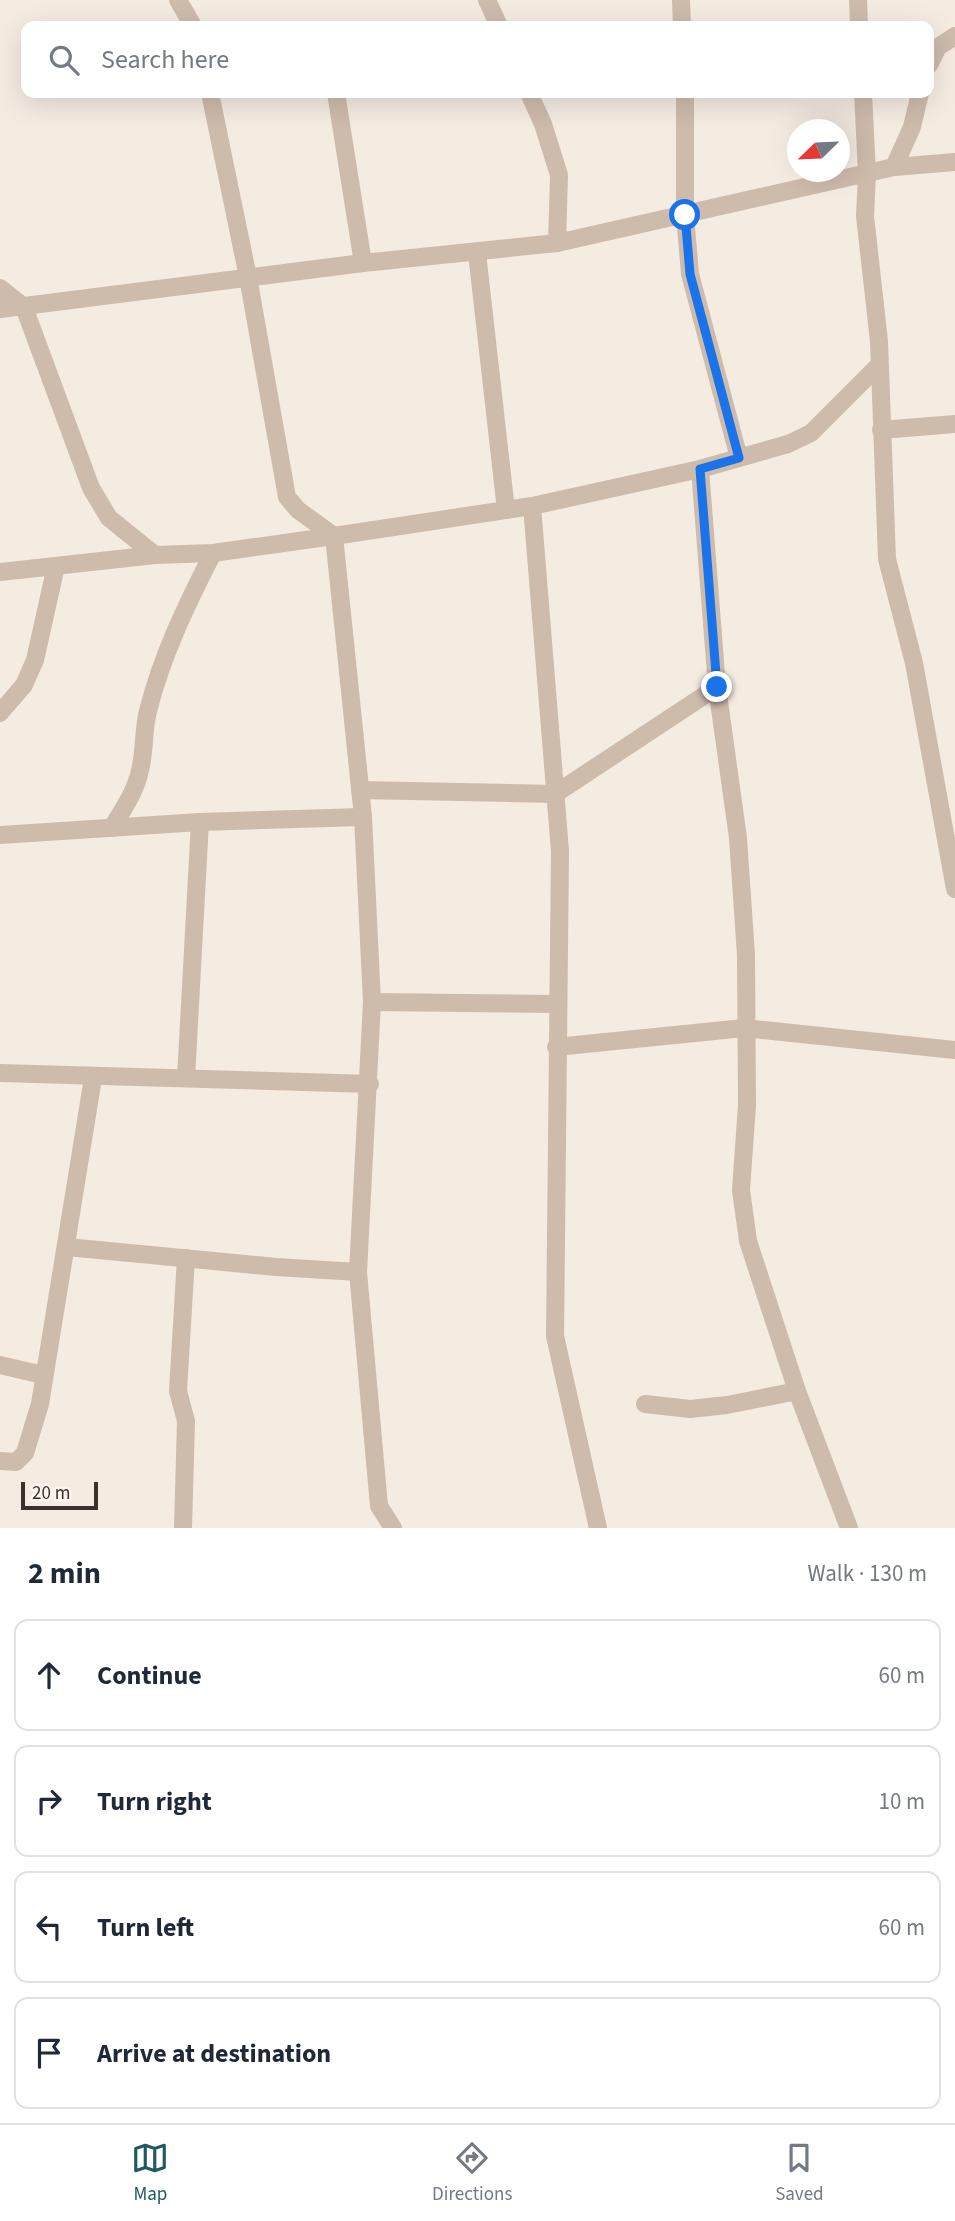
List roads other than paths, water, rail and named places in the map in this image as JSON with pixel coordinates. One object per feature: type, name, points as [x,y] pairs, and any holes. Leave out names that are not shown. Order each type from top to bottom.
[{"type":"street","points":[[178,0],[189,21]]},
{"type":"street","points":[[487,0],[497,21]]},
{"type":"street","points":[[681,0],[682,21]]},
{"type":"street","points":[[858,0],[859,21]]},
{"type":"street","points":[[934,55],[938,47],[955,36]]},
{"type":"street","points":[[211,98],[248,277],[287,497],[298,510],[334,536],[363,817],[372,1002],[370,1084],[358,1272],[379,1506],[374,1528]]},
{"type":"street","points":[[337,98],[363,263]]},
{"type":"street","points":[[531,98],[543,124],[559,175],[557,243]]},
{"type":"street","points":[[685,98],[685,215],[690,274],[739,458]]},
{"type":"street","points":[[863,98],[867,174],[865,216],[879,341],[887,559],[914,663],[955,889]]},
{"type":"street","points":[[894,167],[912,127],[919,98]]},
{"type":"street","points":[[0,309],[363,263],[557,243],[894,167],[955,162]]},
{"type":"street","points":[[477,253],[506,510]]},
{"type":"street","points":[[0,288],[24,307],[91,488],[109,518],[155,555]]},
{"type":"street","points":[[0,572],[155,555],[213,553],[334,536],[532,506],[700,469],[788,444],[811,433],[878,366]]},
{"type":"street","points":[[881,430],[955,424]]},
{"type":"street","points":[[700,469],[717,687],[738,838],[746,955],[744,1028],[747,1105],[741,1190],[748,1241],[797,1391],[849,1528]]},
{"type":"street","points":[[532,506],[560,851],[555,1336],[598,1528]]},
{"type":"street","points":[[112,828],[131,797],[140,770],[147,714],[159,674],[181,616],[213,553]]},
{"type":"street","points":[[0,713],[24,685],[35,660],[55,566]]},
{"type":"street","points":[[360,790],[555,793],[717,687]]},
{"type":"street","points":[[0,835],[200,822],[363,817]]},
{"type":"street","points":[[186,1077],[200,822]]},
{"type":"street","points":[[372,1002],[557,1004]]},
{"type":"street","points":[[556,1046],[744,1028],[955,1050]]},
{"type":"street","points":[[0,1073],[93,1078],[186,1077],[370,1084]]},
{"type":"street","points":[[0,1461],[16,1462],[25,1453],[40,1404],[93,1078]]},
{"type":"street","points":[[66,1247],[358,1272]]},
{"type":"street","points":[[183,1528],[186,1421],[178,1391],[186,1258]]},
{"type":"street","points":[[0,1365],[43,1375]]},
{"type":"street","points":[[645,1404],[690,1409],[727,1405],[797,1391]]},
{"type":"street","points":[[379,1506],[393,1528]]}]
